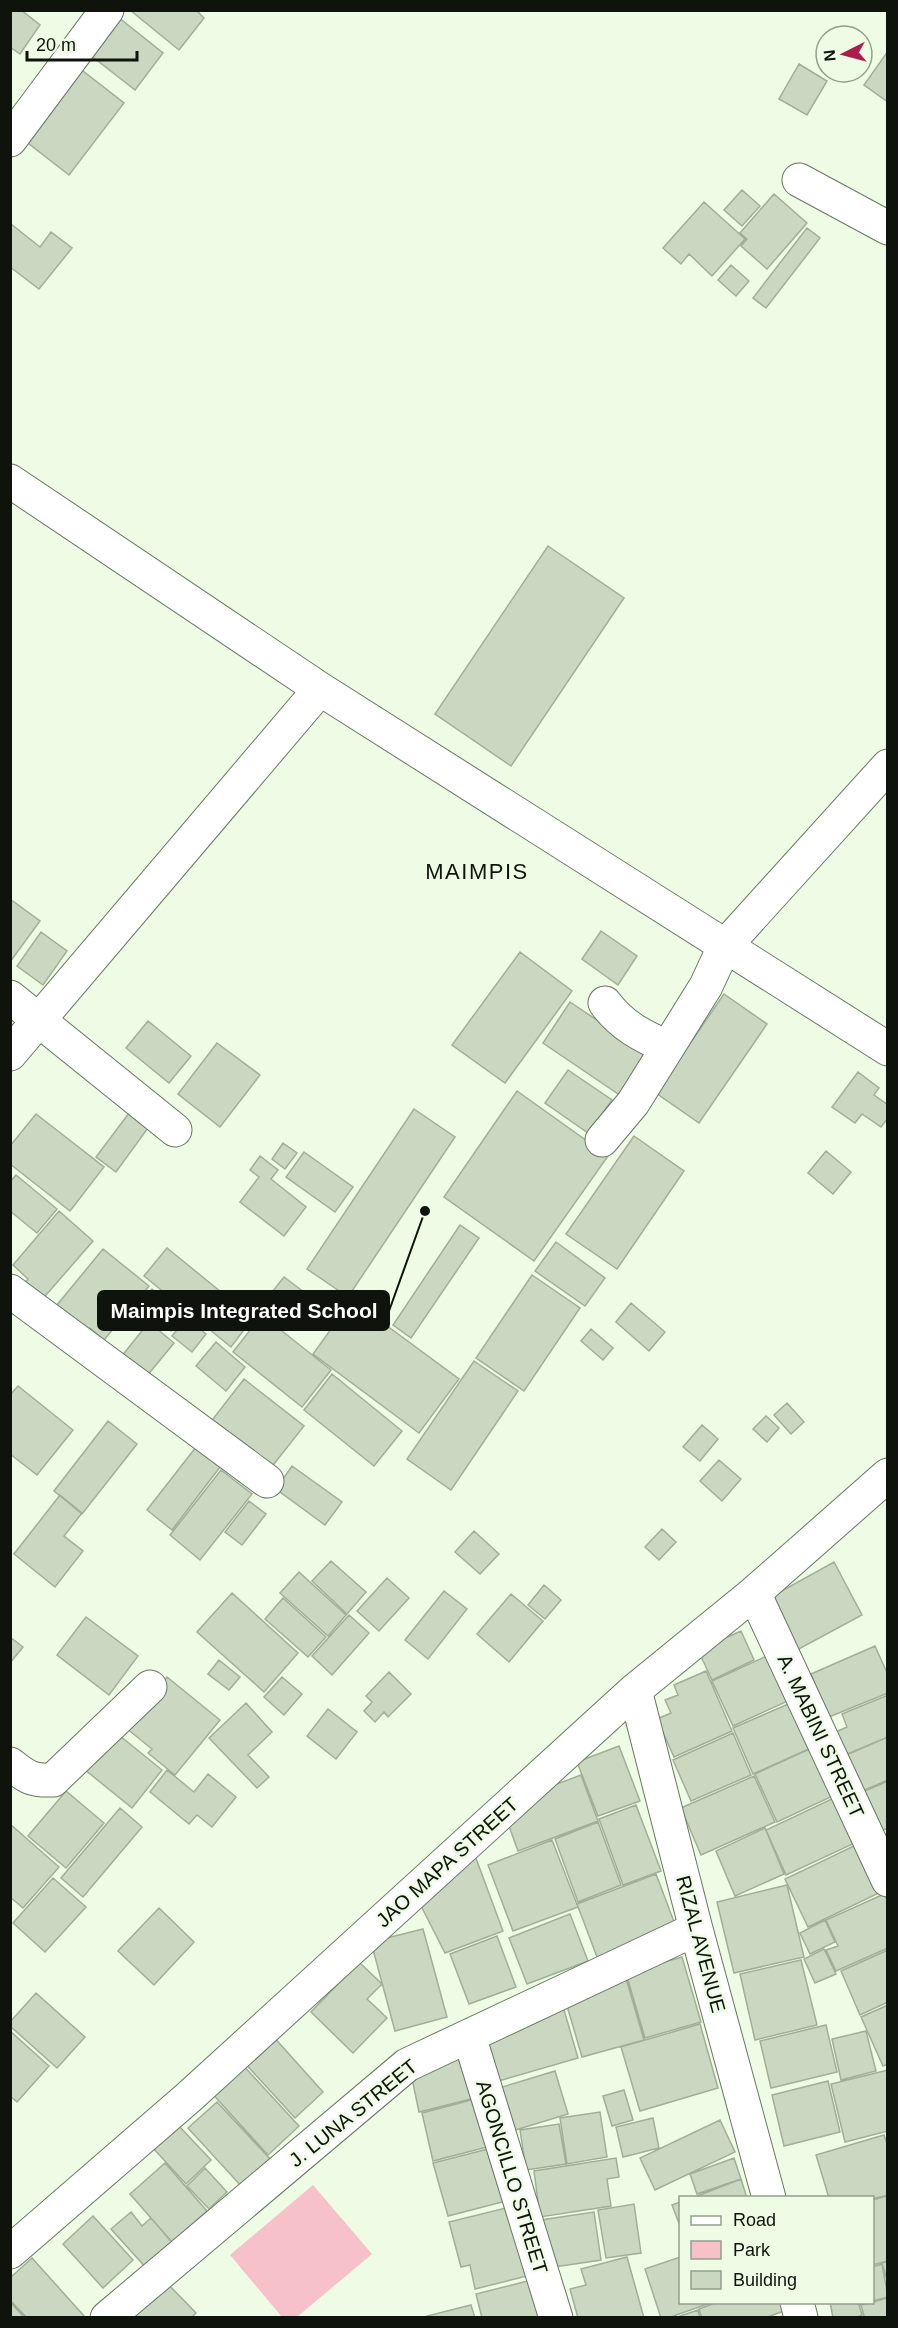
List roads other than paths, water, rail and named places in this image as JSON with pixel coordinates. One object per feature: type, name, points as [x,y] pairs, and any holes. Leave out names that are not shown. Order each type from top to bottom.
[{"type":"street","points":[[10,140],[107,10]]},
{"type":"street","points":[[799,180],[888,228]]},
{"type":"street","points":[[10,481],[320,688],[888,1048]]},
{"type":"street","points":[[10,1054],[320,688]]},
{"type":"street","points":[[602,1140],[633,1103],[669,1047],[706,986],[724,946],[888,766]]},
{"type":"street","points":[[10,997],[175,1130]]},
{"type":"street","points":[[605,1003],[613,1014],[635,1032],[669,1047]]},
{"type":"street","points":[[10,1291],[267,1481]]},
{"type":"street","name":"JAO MAPA STREET","points":[[10,2252],[189,2097],[635,1690],[754,1593],[888,1475]]},
{"type":"street","name":"A. MABINI STREET","points":[[754,1593],[888,1880]]},
{"type":"street","points":[[10,1764],[27,1777],[37,1780],[53,1779],[150,1687]]},
{"type":"street","name":"RIZAL AVENUE","points":[[635,1690],[696,1929],[768,2196]]},
{"type":"street","name":"J. LUNA STREET","points":[[107,2318],[407,2065],[696,1929]]},
{"type":"street","name":"AGONCILLO STREET","points":[[469,2036],[556,2318]]},
{"type":"place","name":"Maimpis Integrated School","points":[[425,1211]]},
{"type":"district","name":"MAIMPIS","points":[[477,871]]}]
